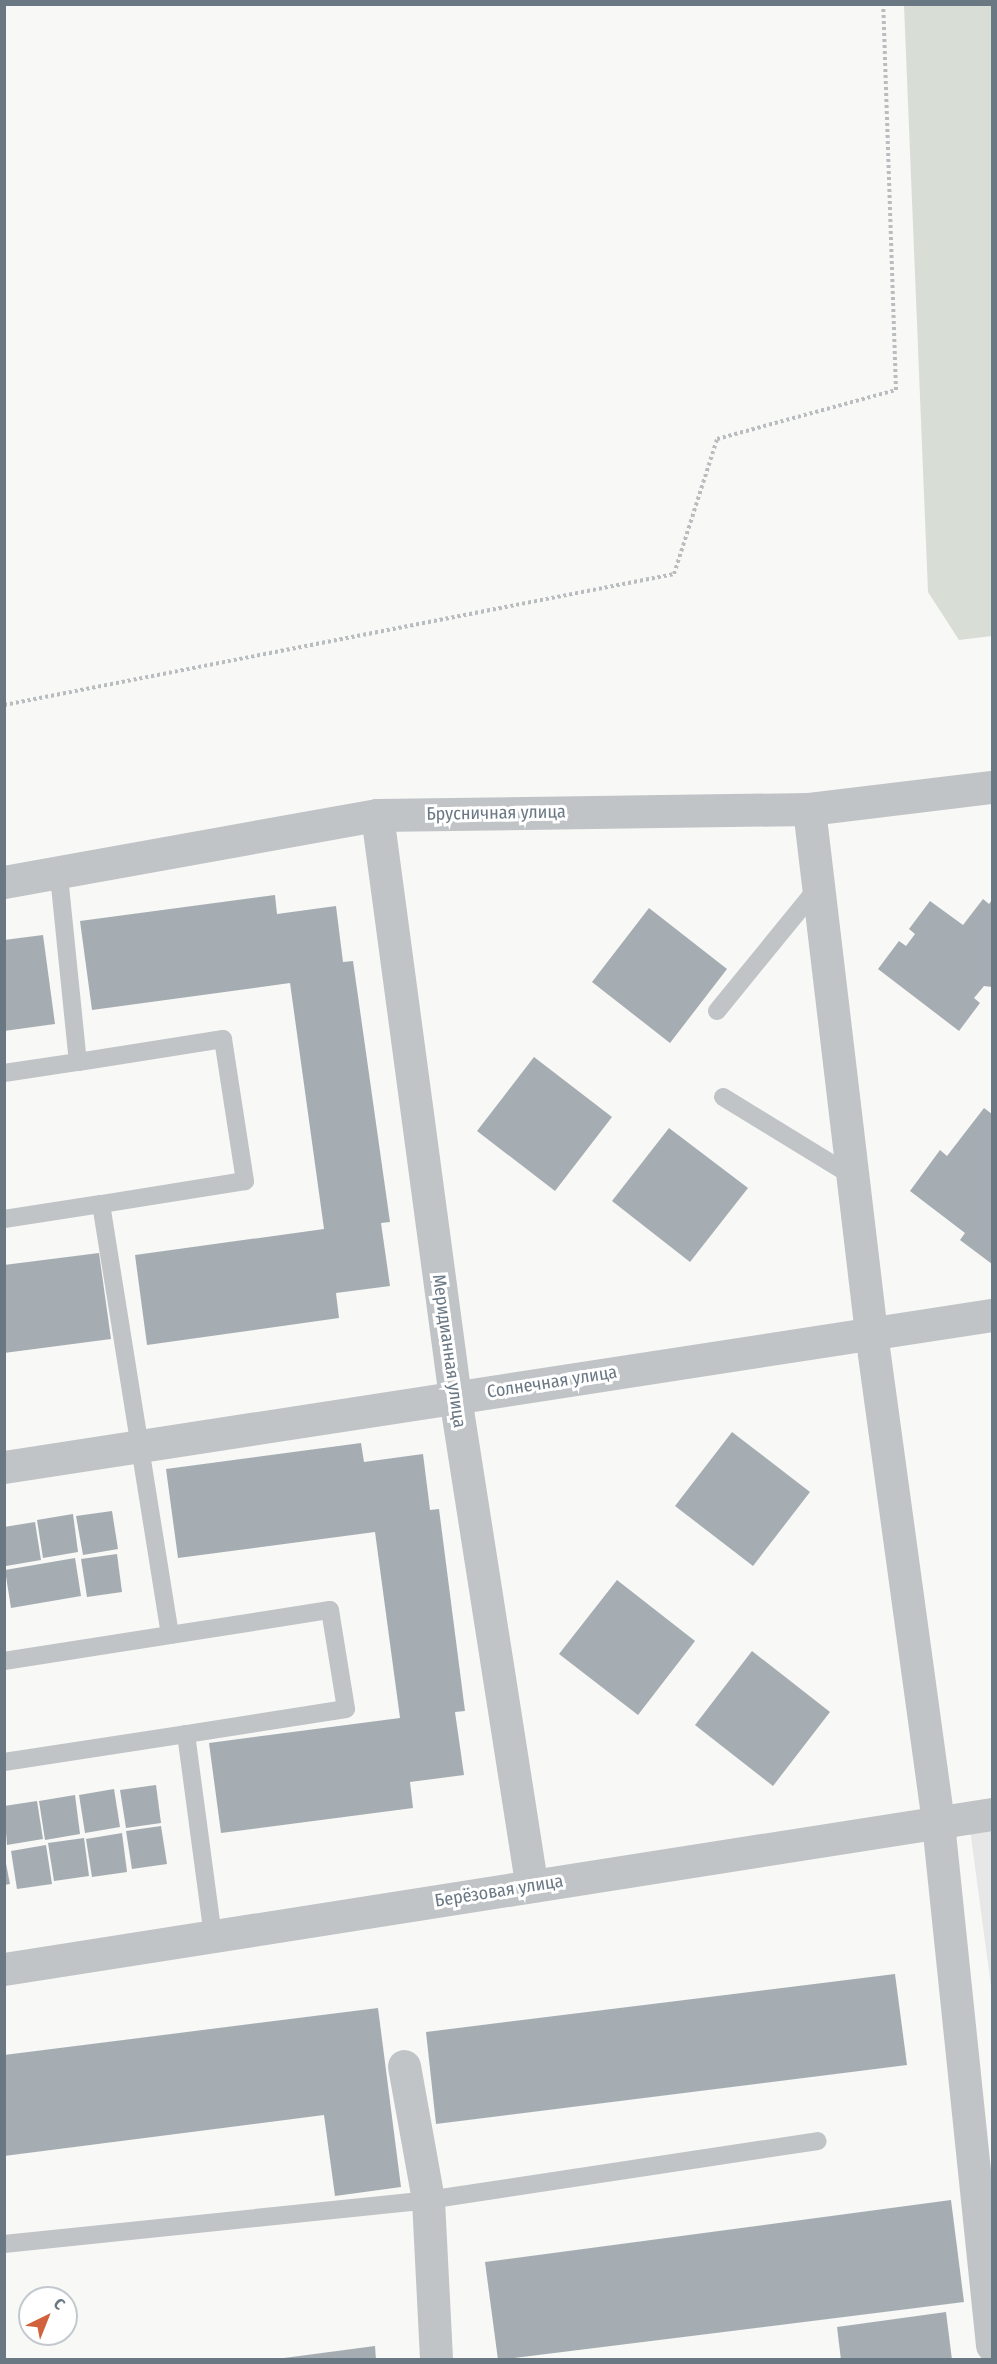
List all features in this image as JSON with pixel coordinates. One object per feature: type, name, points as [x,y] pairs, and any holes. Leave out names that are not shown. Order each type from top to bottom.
[{"type":"street","name":"Брусничная улица","points":[[4,882],[59,876],[377,815],[809,809],[993,787]]},
{"type":"street","points":[[809,809],[871,1333],[938,1822],[991,2345]]},
{"type":"street","name":"Меридианная улица","points":[[377,815],[455,1397],[532,1886]]},
{"type":"street","name":"Солнечная улица","points":[[4,1467],[993,1315]]},
{"type":"street","name":"Берёзовая улица","points":[[4,1969],[993,1814]]},
{"type":"street","points":[[404,2066],[428,2200],[436,2360]]},
{"type":"lane","points":[[59,876],[78,1062]]},
{"type":"lane","points":[[717,1011],[818,886]]},
{"type":"lane","points":[[4,1073],[223,1039],[245,1181],[4,1219]]},
{"type":"lane","points":[[723,1097],[852,1176]]},
{"type":"lane","points":[[101,1204],[170,1635]]},
{"type":"lane","points":[[4,1661],[330,1610],[346,1709],[4,1762]]},
{"type":"lane","points":[[186,1734],[213,1936]]},
{"type":"lane","points":[[4,2244],[428,2200],[818,2141]]},
{"type":"path","points":[[4,705],[675,574],[717,439],[896,390],[883,4]]},
{"type":"shaded area","points":[[904,5],[992,5],[992,636],[959,640],[928,592]]},
{"type":"shaded area","points":[[992,1826],[992,1994],[970,1829]]},
{"type":"building","points":[[275,895],[277,914],[336,906],[343,962],[353,961],[390,1222],[381,1223],[390,1286],[336,1293],[339,1318],[147,1345],[135,1255],[324,1229],[290,983],[92,1010],[80,921]]},
{"type":"building","points":[[983,899],[989,904],[992,900],[992,987],[984,986],[974,998],[980,1003],[959,1031],[878,969],[899,941],[906,946],[915,934],[909,929],[930,901],[963,925]]},
{"type":"building","points":[[649,908],[727,969],[670,1043],[592,982]]},
{"type":"building","points":[[43,935],[55,1024],[4,1031],[4,940]]},
{"type":"building","points":[[534,1057],[612,1117],[555,1191],[477,1131]]},
{"type":"building","points":[[984,1108],[992,1114],[992,1264],[960,1240],[965,1233],[910,1191],[940,1150],[947,1156]]},
{"type":"building","points":[[669,1128],[748,1188],[690,1262],[612,1201]]},
{"type":"building","points":[[99,1253],[111,1339],[4,1353],[4,1265]]},
{"type":"building","points":[[732,1432],[810,1492],[753,1566],[675,1506]]},
{"type":"building","points":[[361,1443],[364,1462],[423,1454],[430,1510],[439,1509],[465,1711],[455,1712],[464,1775],[410,1782],[413,1808],[221,1833],[209,1743],[400,1718],[375,1532],[178,1558],[166,1469]]},
{"type":"building","points":[[112,1511],[118,1549],[83,1555],[76,1516]]},
{"type":"building","points":[[73,1514],[78,1552],[43,1558],[37,1520]]},
{"type":"building","points":[[35,1522],[41,1560],[6,1566],[4,1527]]},
{"type":"building","points":[[117,1554],[122,1592],[87,1597],[81,1559]]},
{"type":"building","points":[[75,1558],[81,1596],[11,1608],[5,1570]]},
{"type":"building","points":[[617,1580],[695,1641],[638,1715],[559,1654]]},
{"type":"building","points":[[752,1651],[830,1712],[773,1786],[695,1725]]},
{"type":"building","points":[[156,1785],[161,1823],[126,1828],[120,1790]]},
{"type":"building","points":[[114,1789],[120,1827],[85,1833],[79,1795]]},
{"type":"building","points":[[75,1795],[80,1834],[45,1840],[39,1801]]},
{"type":"building","points":[[37,1801],[43,1839],[7,1845],[4,1806]]},
{"type":"building","points":[[161,1826],[167,1864],[132,1869],[126,1831]]},
{"type":"building","points":[[122,1833],[127,1872],[92,1877],[86,1839]]},
{"type":"building","points":[[84,1838],[89,1876],[54,1881],[48,1843]]},
{"type":"building","points":[[46,1845],[52,1884],[17,1889],[11,1851]]},
{"type":"building","points":[[4,1853],[10,1884],[4,1885]]},
{"type":"building","points":[[895,1974],[907,2065],[436,2124],[426,2032]]},
{"type":"building","points":[[378,2008],[401,2187],[335,2196],[324,2115],[4,2156],[4,2055]]},
{"type":"building","points":[[951,2200],[964,2302],[498,2360],[485,2262]]},
{"type":"building","points":[[946,2312],[952,2360],[841,2360],[837,2327]]},
{"type":"building","points":[[375,2346],[376,2360],[284,2360],[284,2358]]}]
